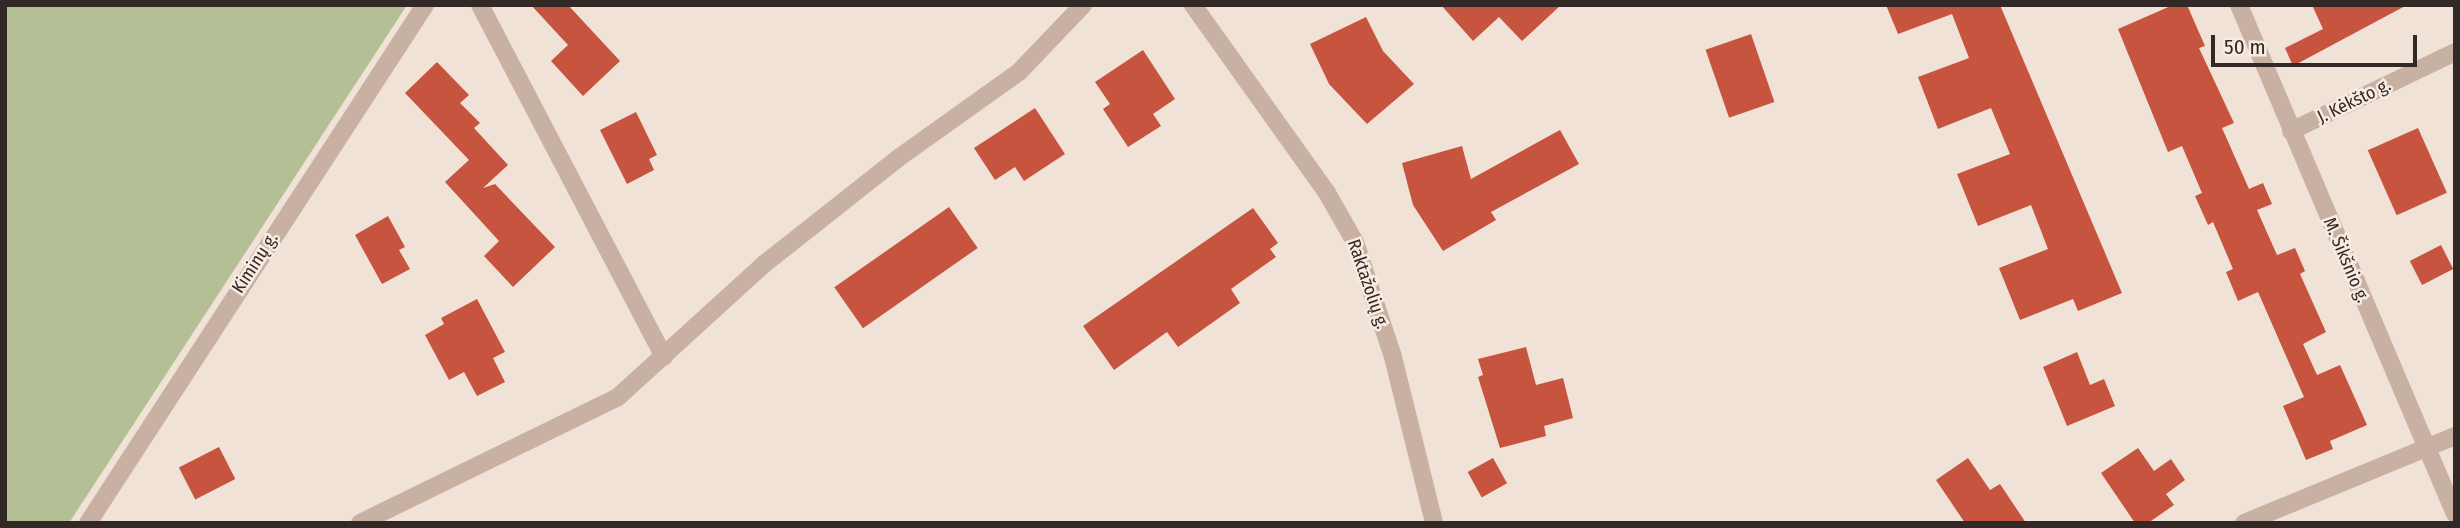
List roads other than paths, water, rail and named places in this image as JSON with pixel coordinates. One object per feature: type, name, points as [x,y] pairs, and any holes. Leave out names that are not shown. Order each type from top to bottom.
[{"type":"street","name":"Kiminų g.","points":[[88,523],[425,5]]},
{"type":"street","points":[[480,5],[664,358]]},
{"type":"street","points":[[360,523],[618,397],[664,358],[763,265],[897,159],[1019,72],[1083,5]]},
{"type":"street","name":"Raktažolių g.","points":[[1192,5],[1327,193],[1356,242],[1393,357],[1434,523]]},
{"type":"street","name":"M. Šikšnio g.","points":[[2239,5],[2455,514]]},
{"type":"street","name":"J. Kėkšto g.","points":[[2291,131],[2455,52]]},
{"type":"street","points":[[2244,523],[2306,494],[2455,436]]}]
